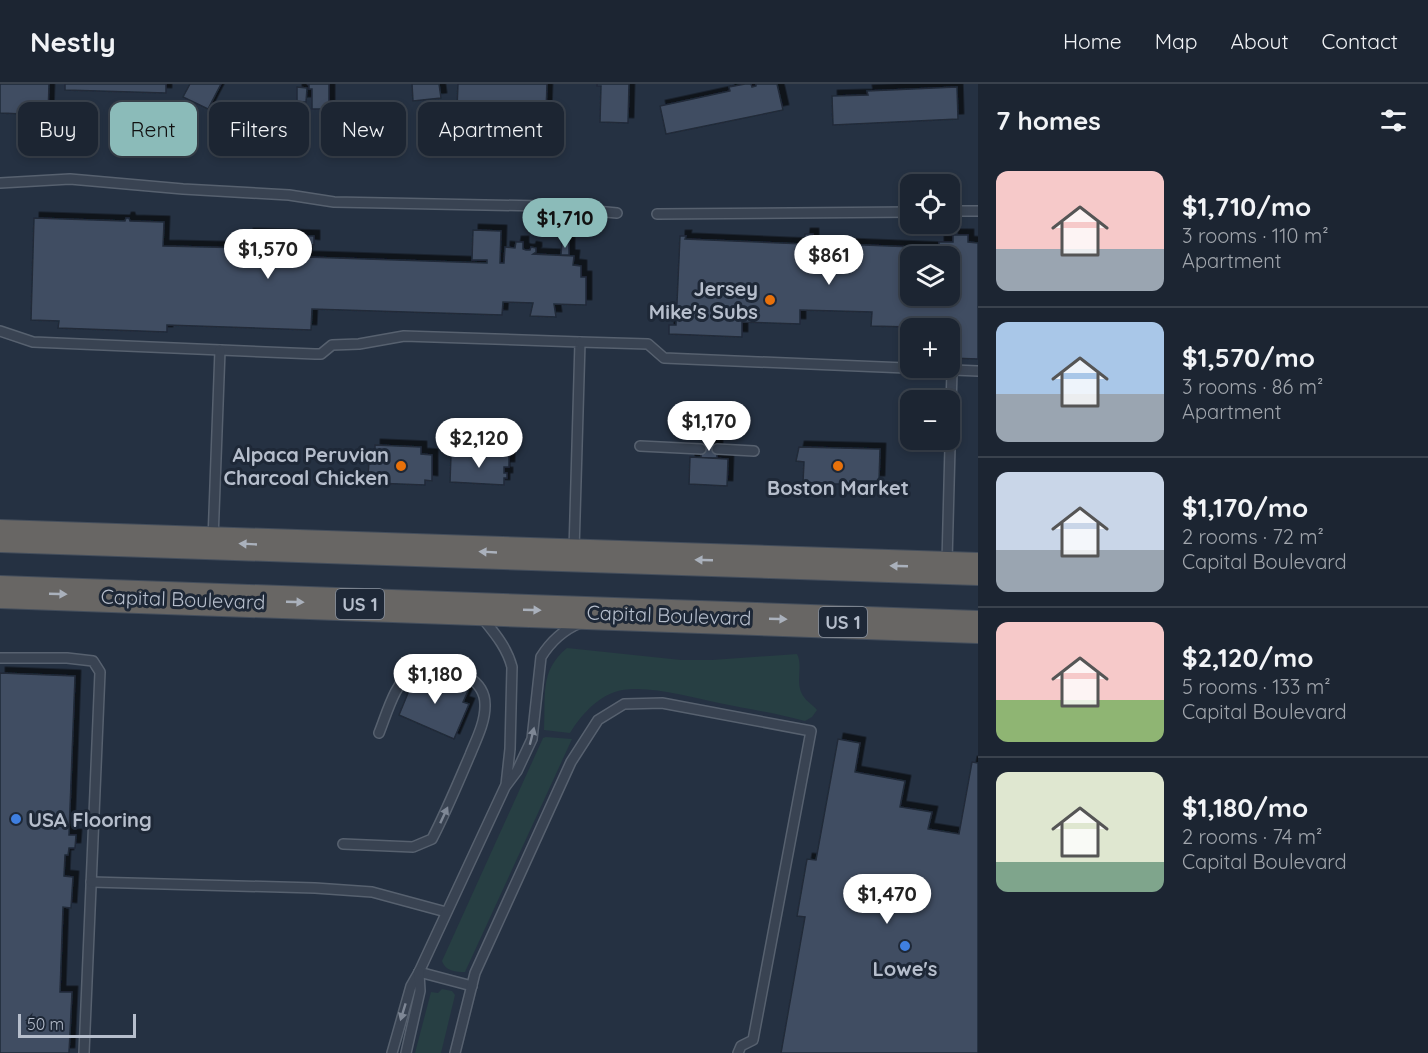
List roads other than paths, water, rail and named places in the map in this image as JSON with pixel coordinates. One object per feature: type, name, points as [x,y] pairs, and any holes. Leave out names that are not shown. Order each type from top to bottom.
[{"type":"highway","points":[[0,536],[978,569]]},
{"type":"highway","name":"Capital Boulevard","points":[[0,592],[978,627]]},
{"type":"lane","points":[[0,183],[70,179],[290,195],[334,202],[542,206],[617,213]]},
{"type":"lane","points":[[960,211],[978,211]]},
{"type":"lane","points":[[657,214],[900,212]]},
{"type":"lane","points":[[0,331],[33,342],[321,354],[332,345],[359,344],[404,336],[648,344],[664,358],[900,368]]},
{"type":"lane","points":[[574,556],[580,342]]},
{"type":"lane","points":[[213,542],[220,350]]},
{"type":"lane","points":[[960,370],[978,370]]},
{"type":"lane","points":[[947,568],[952,378]]},
{"type":"lane","points":[[640,446],[702,449]]},
{"type":"lane","points":[[717,449],[754,451]]},
{"type":"lane","points":[[462,608],[484,620],[509,655],[512,667],[510,749],[506,787]]},
{"type":"lane","points":[[392,1053],[411,986],[506,787],[518,771],[532,740],[541,657],[562,632],[605,613]]},
{"type":"lane","points":[[0,658],[67,658],[93,661],[100,672],[84,1053]]},
{"type":"lane","points":[[343,844],[413,847],[432,839],[445,815],[481,726],[485,705],[482,691],[472,679],[457,670],[440,667],[417,668],[405,677],[379,733]]},
{"type":"lane","points":[[454,1053],[475,973],[571,762],[598,720],[624,704],[662,703],[811,731],[753,1041],[741,1046],[738,1053]]},
{"type":"lane","points":[[91,882],[315,888],[372,892],[446,912]]},
{"type":"lane","points":[[419,972],[472,986]]},
{"type":"lane","points":[[406,1053],[420,991],[419,972]]},
{"type":"place","name":"Jersey Mike's Subs","points":[[770,300]]},
{"type":"place","name":"Alpaca Peruvian Charcoal Chicken","points":[[401,466]]},
{"type":"place","name":"Boston Market","points":[[838,466]]},
{"type":"place","name":"USA Flooring","points":[[16,819]]},
{"type":"place","name":"Lowe's","points":[[905,946]]}]
